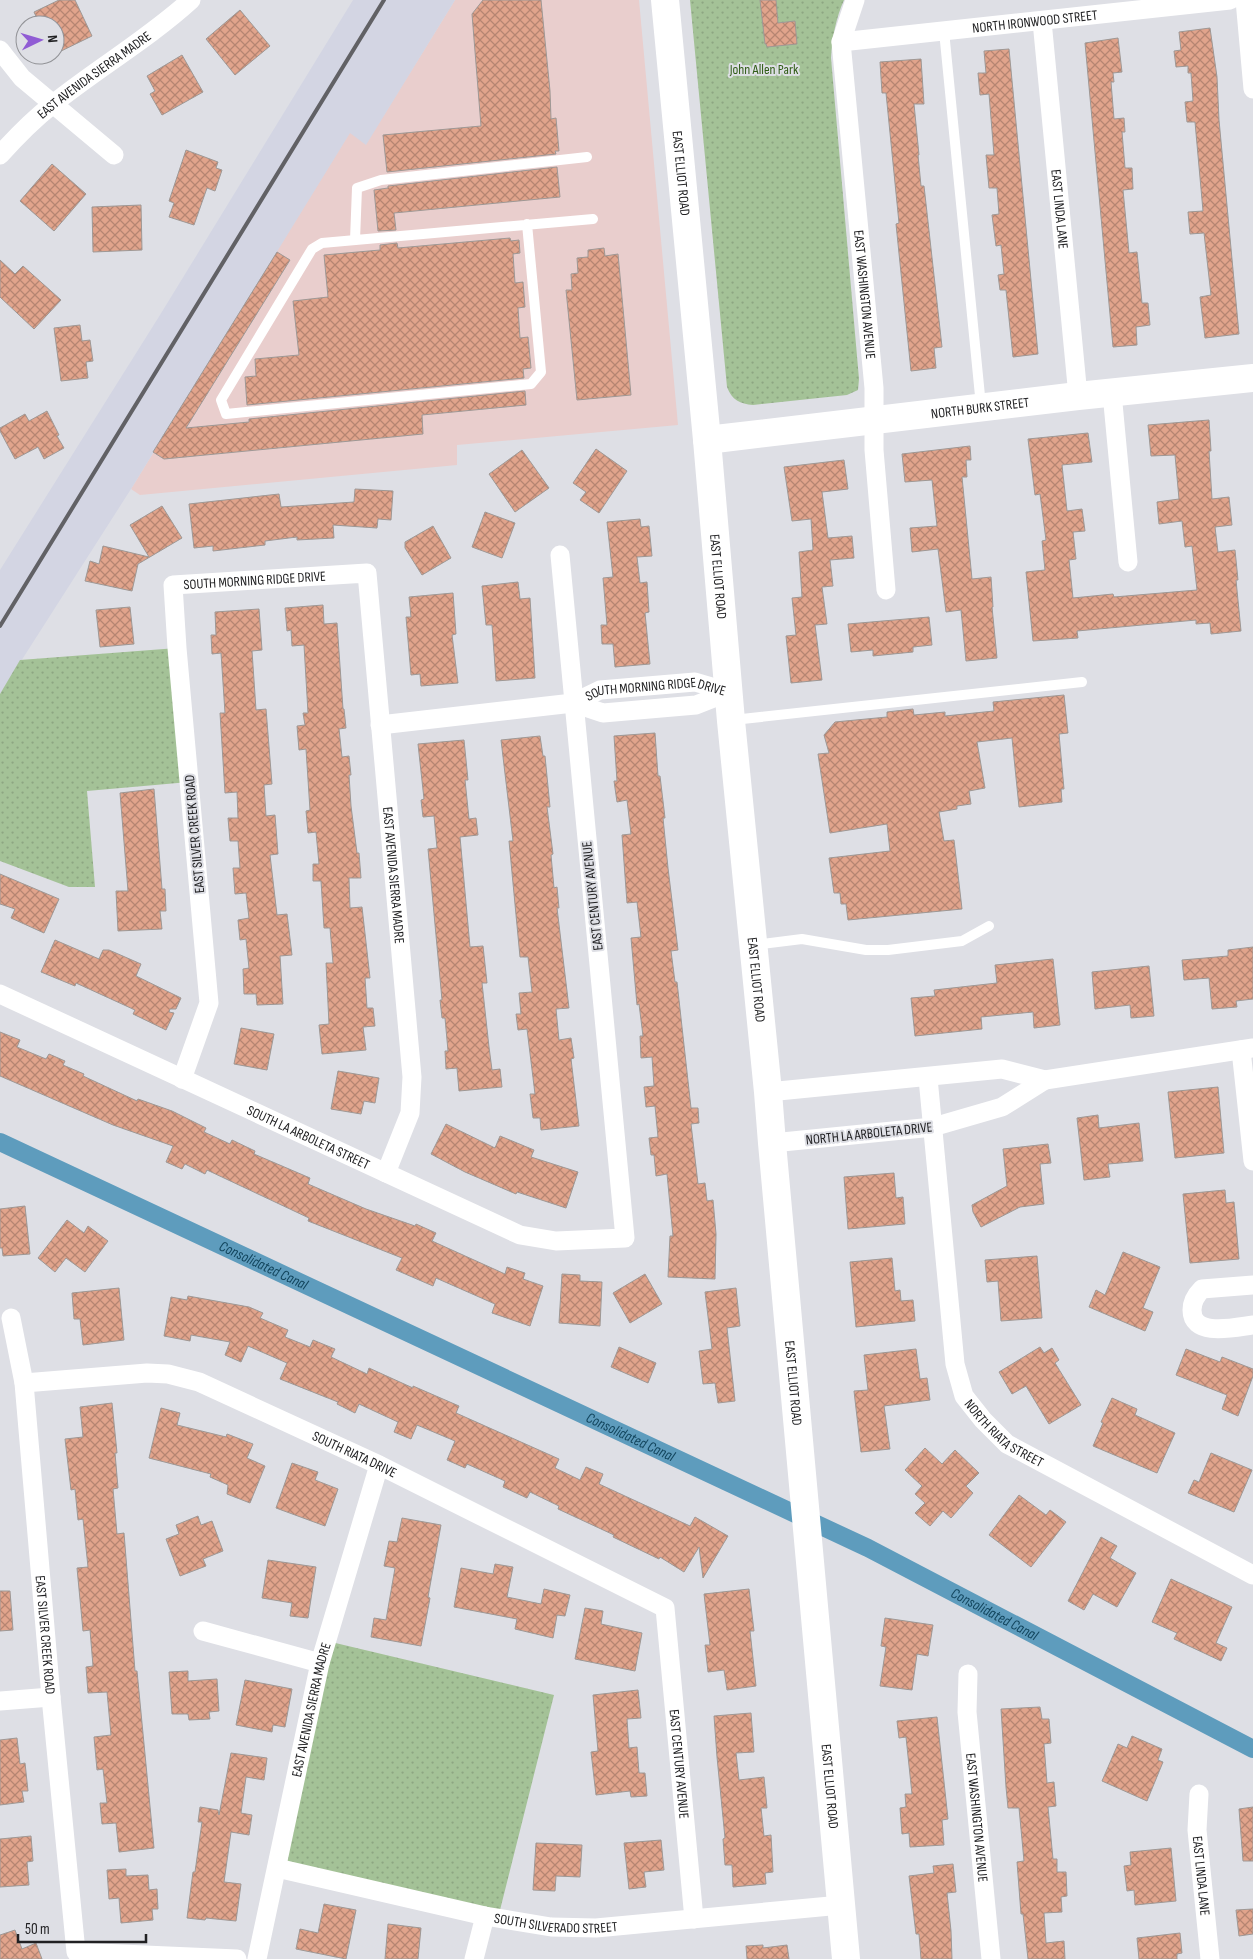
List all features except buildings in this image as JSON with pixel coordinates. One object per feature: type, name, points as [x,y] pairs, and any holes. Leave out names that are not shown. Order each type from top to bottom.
[{"type":"main road","name":"EAST ELLIOT ROAD","points":[[665,0],[707,440],[731,720],[768,1092],[846,1959]]},
{"type":"main road","name":"NORTH BURK STREET","points":[[707,440],[1112,392],[1253,378]]},
{"type":"street","name":"EAST AVENIDA SIERRA MADRE","points":[[0,155],[18,135],[52,104],[156,30],[191,0]]},
{"type":"street","name":"EAST WASHINGTON AVENUE","points":[[855,0],[841,42],[874,388],[874,450],[886,590]]},
{"type":"street","name":"NORTH IRONWOOD STREET","points":[[841,42],[1042,22],[1230,0]]},
{"type":"street","points":[[1245,0],[1253,89]]},
{"type":"street","name":"EAST LINDA LANE","points":[[1042,22],[1078,396]]},
{"type":"street","points":[[0,50],[22,78],[114,155]]},
{"type":"street","points":[[1112,392],[1128,562]]},
{"type":"street","name":"EAST CENTURY AVENUE","points":[[560,555],[625,1238]]},
{"type":"street","name":"EAST AVENIDA SIERRA MADRE","points":[[367,573],[412,1077],[410,1113],[386,1172]]},
{"type":"street","name":"SOUTH MORNING RIDGE DRIVE","points":[[174,585],[367,573]]},
{"type":"street","name":"EAST SILVER CREEK ROAD","points":[[174,585],[177,648],[209,1003],[182,1079]]},
{"type":"street","name":"SOUTH MORNING RIDGE DRIVE","points":[[380,725],[574,703],[603,713],[696,705],[729,692]]},
{"type":"street","name":"SOUTH LA ARBOLETA STREET","points":[[0,994],[520,1235],[556,1241],[625,1238]]},
{"type":"street","points":[[1247,1049],[1253,1161]]},
{"type":"street","name":"NORTH LA ARBOLETA DRIVE","points":[[768,1092],[928,1078],[1002,1069],[1045,1080],[1247,1049]]},
{"type":"street","name":"NORTH RIATA STREET","points":[[928,1078],[955,1364],[964,1396],[983,1420],[1007,1444],[1253,1575]]},
{"type":"street","name":"NORTH LA ARBOLETA DRIVE","points":[[772,1143],[933,1126],[1002,1107],[1045,1080]]},
{"type":"street","points":[[1253,1285],[1202,1289],[1196,1294],[1192,1303],[1192,1313],[1195,1320],[1204,1328],[1253,1325]]},
{"type":"street","name":"EAST SILVER CREEK ROAD","points":[[10,1318],[24,1383],[51,1697],[76,1952],[237,1959]]},
{"type":"street","name":"SOUTH RIATA DRIVE","points":[[24,1383],[147,1373],[168,1374],[199,1382],[379,1465],[665,1608]]},
{"type":"street","name":"EAST AVENIDA SIERRA MADRE","points":[[257,1959],[320,1663],[379,1465]]},
{"type":"street","name":"EAST CENTURY AVENUE","points":[[665,1608],[694,1919]]},
{"type":"street","points":[[203,1631],[320,1663]]},
{"type":"street","name":"EAST WASHINGTON AVENUE","points":[[968,1674],[967,1712],[991,1959]]},
{"type":"street","points":[[0,1702],[51,1697]]},
{"type":"street","name":"EAST LINDA LANE","points":[[1199,1794],[1197,1830],[1210,1959]]},
{"type":"street","name":"SOUTH SILVERADO STREET","points":[[277,1868],[485,1916],[552,1927],[596,1928],[841,1905]]},
{"type":"street","points":[[474,1959],[485,1916]]},
{"type":"lane","points":[[944,31],[982,408]]},
{"type":"lane","points":[[355,240],[357,188],[382,180],[587,157]]},
{"type":"lane","points":[[527,224],[541,372],[531,384],[226,414],[221,400],[312,249],[322,243],[527,224],[593,219]]},
{"type":"lane","points":[[731,720],[1082,682]]},
{"type":"lane","points":[[753,945],[802,939],[866,950],[888,950],[962,941],[990,926]]},
{"type":"shaded area","points":[[353,0],[455,0],[366,145],[350,133],[131,489],[0,694],[0,570],[160,315]]},
{"type":"shaded area","points":[[455,0],[639,0],[678,425],[457,445],[457,465],[140,495],[131,489],[350,132],[366,144]]},
{"type":"green space","name":"John Allen Park","points":[[690,0],[844,0],[835,28],[831,58],[859,379],[858,390],[847,395],[753,405],[744,404],[737,400],[731,395],[727,387]]},
{"type":"green space","points":[[177,648],[189,782],[87,791],[95,887],[69,887],[0,861],[0,694],[20,660]]},
{"type":"green space","points":[[327,1641],[554,1695],[498,1918],[277,1868]]},
{"type":"waterway","name":"Consolidated Canal","points":[[0,1142],[868,1548],[1253,1749]]},
{"type":"railway","points":[[0,626],[384,0]]}]
